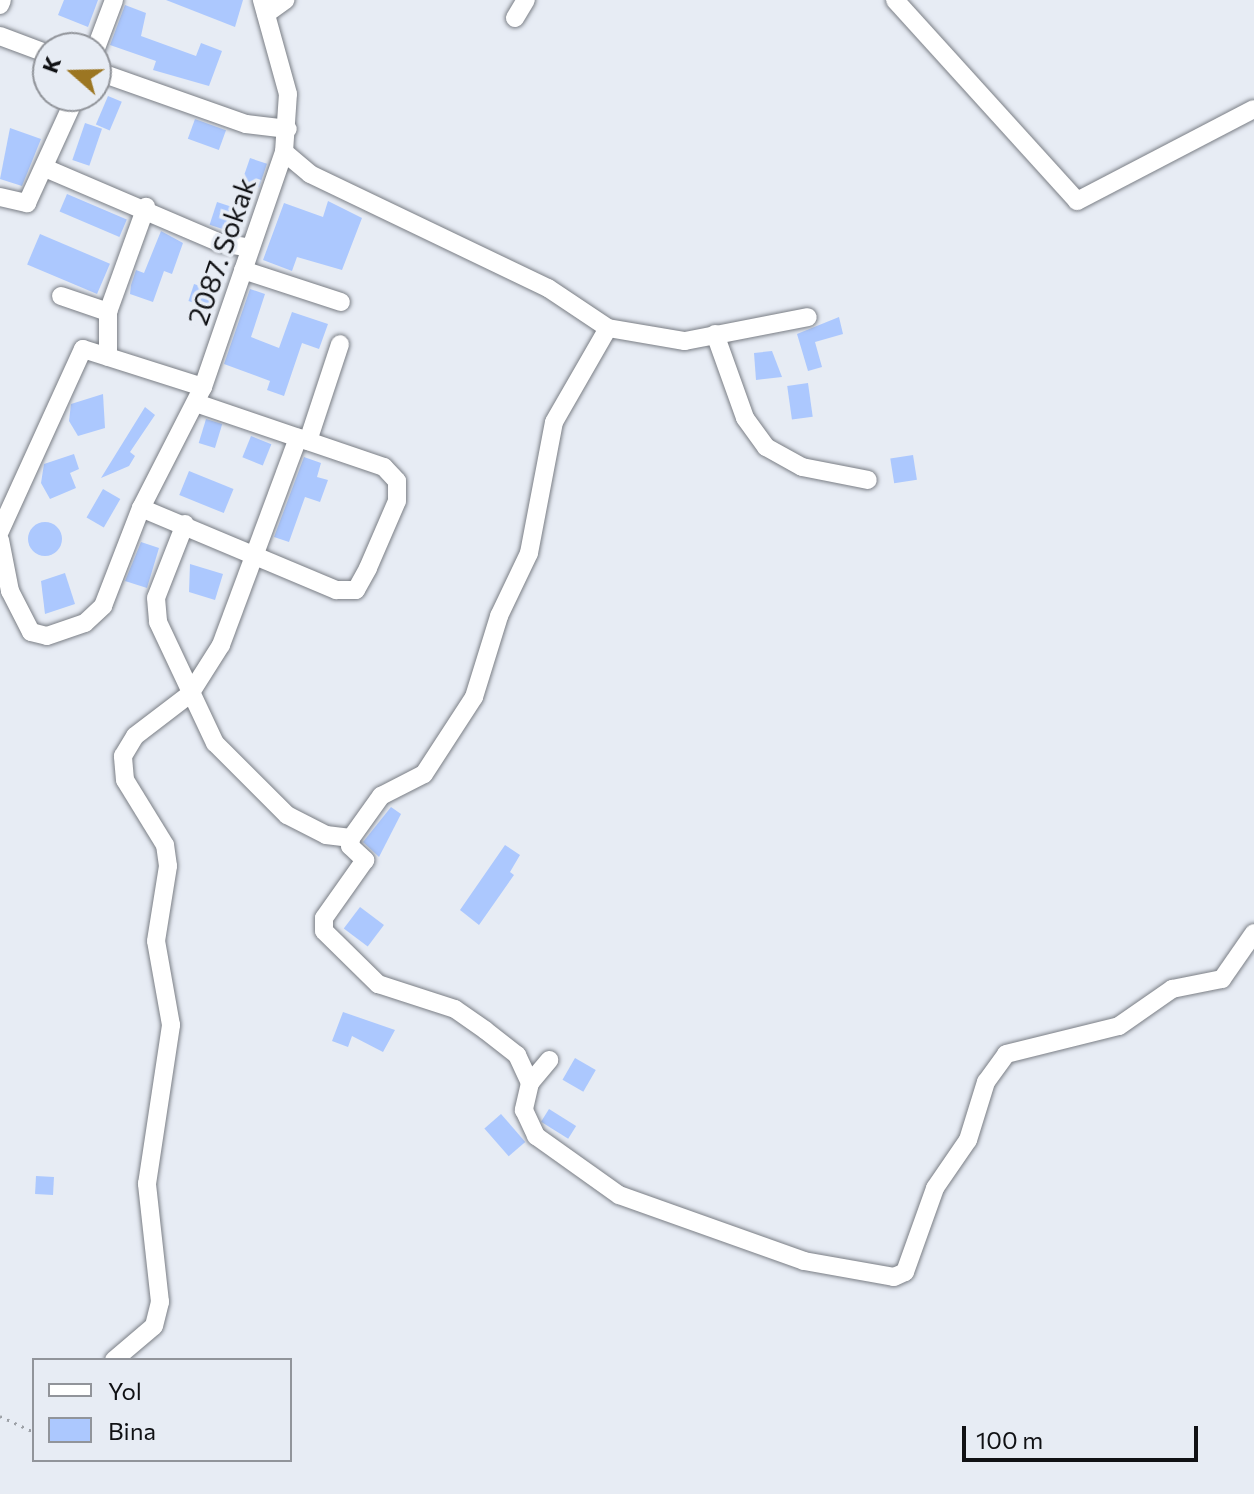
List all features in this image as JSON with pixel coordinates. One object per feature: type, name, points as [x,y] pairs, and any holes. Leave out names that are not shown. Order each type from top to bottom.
[{"type":"street","points":[[102,32],[114,0]]},
{"type":"street","points":[[264,7],[285,0]]},
{"type":"street","points":[[515,18],[526,0]]},
{"type":"street","points":[[895,0],[1077,201],[1254,109]]},
{"type":"street","name":"2087. Sokak","points":[[0,540],[18,612],[31,632],[47,636],[85,623],[103,606],[141,508],[200,395],[284,152],[288,129],[285,79],[264,7]]},
{"type":"street","points":[[0,36],[32,48]]},
{"type":"street","points":[[112,77],[246,124],[288,129]]},
{"type":"street","points":[[0,197],[27,203],[69,112]]},
{"type":"street","points":[[284,152],[310,174],[548,288],[608,328],[685,341],[808,317]]},
{"type":"street","points":[[45,168],[146,207],[220,243],[250,248]]},
{"type":"street","points":[[108,357],[108,312],[146,207]]},
{"type":"street","points":[[243,270],[341,302]]},
{"type":"street","points":[[61,296],[108,312]]},
{"type":"street","points":[[530,1083],[517,1055],[455,1009],[378,984],[324,931],[324,918],[365,860],[350,846],[351,838],[381,796],[424,774],[474,697],[499,616],[529,553],[554,422],[608,328]]},
{"type":"street","points":[[715,334],[745,418],[766,447],[802,467],[868,480]]},
{"type":"street","points":[[116,1358],[154,1326],[160,1302],[147,1184],[171,1025],[156,941],[168,866],[165,845],[125,780],[123,756],[135,736],[190,694],[221,645],[254,552],[340,344]]},
{"type":"street","points":[[0,531],[83,349],[303,439],[384,467],[397,481],[397,501],[356,590],[336,590],[254,552],[141,508]]},
{"type":"street","points":[[185,524],[156,598],[158,622],[190,694],[223,756],[287,815],[326,835],[351,838]]},
{"type":"street","points":[[549,1060],[530,1083],[524,1110],[536,1136],[619,1195],[804,1261],[894,1277],[905,1272],[935,1188],[968,1140],[986,1082],[1006,1054],[1119,1026],[1172,989],[1222,979],[1254,933]]},
{"type":"path","points":[[0,1416],[32,1431]]},
{"type":"building","points":[[64,0],[98,0],[88,27],[58,15]]},
{"type":"building","points":[[166,0],[243,0],[235,27]]},
{"type":"building","points":[[125,5],[146,13],[141,36],[196,56],[201,43],[222,51],[209,86],[153,70],[156,61],[112,46]]},
{"type":"building","points":[[112,98],[122,102],[110,130],[96,125],[101,112],[112,112]]},
{"type":"building","points":[[195,119],[226,130],[219,150],[188,139]]},
{"type":"building","points":[[85,123],[102,129],[89,166],[72,160]]},
{"type":"building","points":[[10,128],[41,139],[22,186],[0,179]]},
{"type":"building","points":[[250,158],[267,164],[259,187],[242,182]]},
{"type":"building","points":[[67,194],[127,219],[119,237],[60,211]]},
{"type":"building","points":[[328,201],[362,218],[342,270],[297,257],[292,271],[263,260],[284,203],[323,217]]},
{"type":"building","points":[[217,202],[232,207],[225,230],[210,225]]},
{"type":"building","points":[[161,231],[183,243],[172,274],[164,271],[153,302],[130,294],[131,285],[136,270],[144,273]]},
{"type":"building","points":[[40,234],[110,264],[97,294],[27,264]]},
{"type":"building","points":[[194,284],[215,291],[209,308],[188,301]]},
{"type":"building","points":[[250,289],[265,294],[251,337],[279,348],[292,312],[328,324],[319,349],[302,343],[284,396],[267,390],[270,381],[224,364]]},
{"type":"building","points":[[839,317],[843,334],[815,342],[822,367],[808,371],[797,334]]},
{"type":"building","points":[[772,351],[782,377],[756,380],[754,353]]},
{"type":"building","points":[[808,383],[813,417],[792,420],[787,386]]},
{"type":"building","points":[[103,394],[105,428],[78,436],[69,421],[71,404]]},
{"type":"building","points":[[145,407],[155,415],[130,452],[135,456],[129,466],[101,478]]},
{"type":"building","points":[[206,419],[222,424],[215,448],[199,443]]},
{"type":"building","points":[[251,436],[271,444],[263,466],[242,457]]},
{"type":"building","points":[[74,454],[79,469],[70,473],[76,488],[50,499],[41,483],[44,464]]},
{"type":"building","points":[[913,455],[917,480],[894,483],[890,459]]},
{"type":"building","points":[[304,457],[321,463],[317,477],[328,480],[320,502],[305,497],[289,542],[274,537]]},
{"type":"building","points":[[189,471],[234,489],[224,513],[179,495]]},
{"type":"building","points":[[103,489],[120,499],[104,528],[87,518]]},
{"type":"building","points":[[45,522],[57,527],[62,539],[57,551],[45,556],[33,551],[28,539],[33,527]]},
{"type":"building","points":[[141,542],[159,548],[147,588],[125,581]]},
{"type":"building","points":[[190,564],[223,574],[215,600],[189,592]]},
{"type":"building","points":[[65,573],[75,604],[45,614],[41,581]]},
{"type":"building","points":[[391,807],[401,814],[379,857],[363,842]]},
{"type":"building","points":[[505,845],[520,855],[510,872],[514,875],[479,925],[460,910]]},
{"type":"building","points":[[360,907],[384,925],[368,947],[344,929]]},
{"type":"building","points":[[343,1012],[395,1030],[383,1052],[352,1036],[348,1047],[332,1041]]},
{"type":"building","points":[[575,1058],[596,1070],[583,1092],[562,1080]]},
{"type":"building","points":[[549,1109],[576,1126],[568,1139],[541,1122]]},
{"type":"building","points":[[501,1114],[525,1142],[509,1156],[484,1128]]},
{"type":"building","points":[[36,1176],[54,1177],[53,1195],[35,1194]]}]
